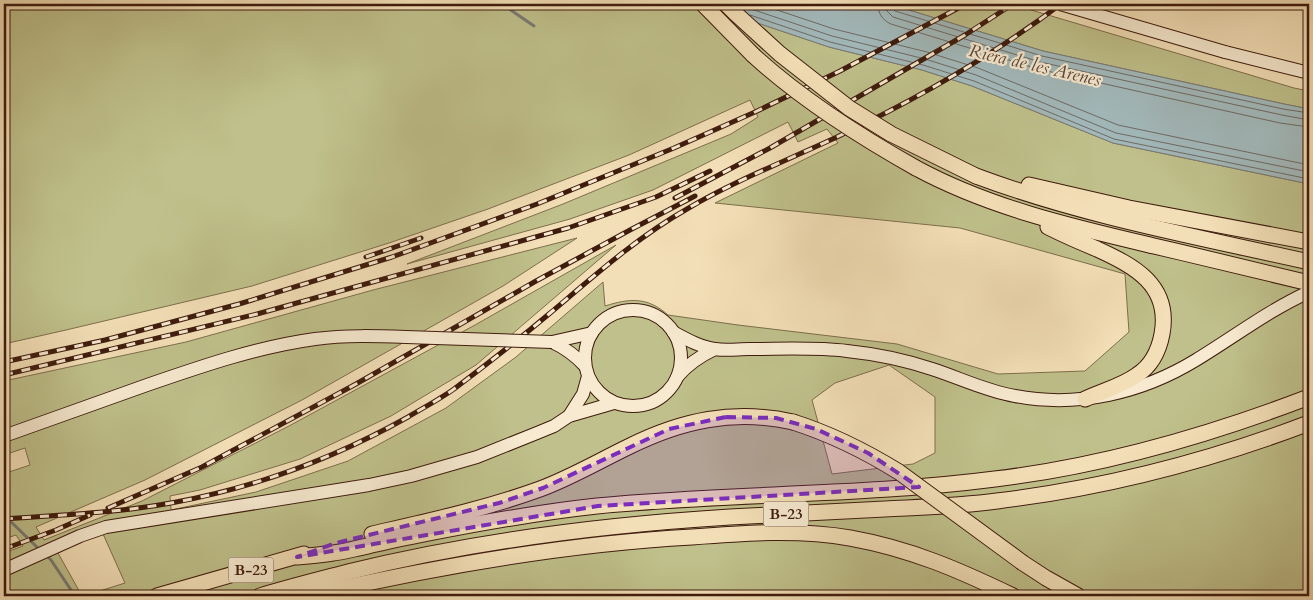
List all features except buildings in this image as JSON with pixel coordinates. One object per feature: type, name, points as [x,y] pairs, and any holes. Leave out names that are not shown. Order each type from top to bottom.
[{"type":"highway","points":[[703,4],[765,66],[833,118],[926,174],[1017,212],[1121,260],[1151,283],[1162,307],[1164,320],[1156,353],[1146,368],[1136,376],[1085,399]]},
{"type":"highway","points":[[726,4],[780,54],[849,108],[891,134],[976,176],[1019,187],[1309,242]]},
{"type":"highway","points":[[1019,187],[1091,212],[1309,262]]},
{"type":"highway","points":[[1017,212],[1309,283]]},
{"type":"highway","name":"B-23","points":[[157,596],[297,557],[335,553],[484,522],[598,506],[695,498],[946,485],[1044,472],[1109,460],[1166,446],[1257,417],[1309,397]]},
{"type":"highway","points":[[297,557],[336,542],[447,518],[513,498],[552,484],[651,436],[690,423],[742,416],[776,418],[793,422],[833,436],[885,463],[900,472],[1023,563],[1078,596]]},
{"type":"highway","name":"B-23","points":[[260,596],[383,564],[476,545],[556,533],[667,522],[932,507],[1020,498],[1114,481],[1162,470],[1248,445],[1309,423]]},
{"type":"highway","points":[[308,596],[434,570],[548,550],[664,538],[781,532],[849,538],[896,548],[952,568],[1013,596]]},
{"type":"main road","points":[[1060,4],[1225,52],[1309,72]]},
{"type":"main road","points":[[673,332],[693,342],[715,349],[845,350],[894,359],[930,369],[1001,394],[1039,400],[1085,399],[1125,392],[1162,379],[1195,361],[1265,315],[1304,294]]},
{"type":"main road","points":[[552,342],[568,350],[578,358],[586,371],[598,392],[614,403],[625,406],[647,404],[657,400],[666,393],[673,384],[680,366],[678,342],[666,323],[647,312],[625,310],[610,316],[597,326],[592,333],[586,350],[586,371],[583,394],[569,416]]},
{"type":"main road","points":[[4,436],[202,366],[270,347],[316,339],[352,336],[552,342],[592,333]]},
{"type":"main road","points":[[676,377],[700,356],[715,349]]},
{"type":"main road","points":[[4,570],[80,536],[106,527],[369,485],[440,469],[529,437],[554,426],[569,416],[614,403]]},
{"type":"highlighted area","points":[[726,417],[776,418],[816,429],[868,453],[919,487],[598,506],[297,557],[336,543],[499,503],[543,488],[669,429]]},
{"type":"green space","points":[[4,4],[701,4],[829,47],[922,70],[972,86],[1113,143],[1309,184],[1309,596],[84,596],[125,583],[103,534],[90,536],[58,553],[82,596],[4,596],[4,553],[23,546],[16,535],[4,539],[4,457],[9,472],[30,465],[25,448],[4,455],[4,381],[186,342],[373,290],[577,238],[503,286],[302,400],[145,480],[36,527],[44,540],[142,501],[289,426],[475,325],[616,245],[476,365],[391,416],[300,459],[200,490],[170,496],[171,510],[256,492],[348,461],[446,408],[516,357],[603,282],[605,306],[631,301],[646,302],[661,309],[668,315],[897,344],[998,374],[1085,371],[1129,332],[1125,274],[960,228],[715,203],[838,143],[827,129],[798,142],[788,122],[653,190],[570,219],[407,264],[563,204],[731,134],[758,117],[750,100],[629,155],[488,209],[389,243],[252,286],[4,344]],"holes":[[[889,365],[935,397],[935,453],[913,464],[832,474],[812,400],[835,383]]]},
{"type":"green space","points":[[889,4],[1011,4],[1309,91],[1309,109],[1043,51]]},
{"type":"water","name":"Riera de les Arenes","points":[[701,4],[889,4],[1043,51],[1309,109],[1309,184],[1113,143],[972,86],[922,70],[829,47]]},
{"type":"waterway","points":[[497,4],[505,6],[534,26]]},
{"type":"waterway","points":[[4,515],[40,550]]},
{"type":"waterway","points":[[47,556],[75,596]]},
{"type":"railway","points":[[4,362],[105,340],[239,304],[392,257],[537,204],[674,148],[755,112],[840,71],[966,4]]},
{"type":"railway","points":[[675,198],[770,148],[965,35],[1013,4]]},
{"type":"railway","points":[[4,519],[130,509],[202,497],[293,470],[352,446],[408,417],[454,389],[526,333],[615,258],[668,220],[724,189],[839,136],[925,92],[981,59],[1061,4]]},
{"type":"railway","points":[[4,375],[257,314],[568,228],[656,197],[710,171]]},
{"type":"railway","points":[[108,508],[202,467],[356,384],[536,281],[695,196]]},
{"type":"railway","points":[[366,257],[421,238]]},
{"type":"railway","points":[[4,549],[90,515]]}]
